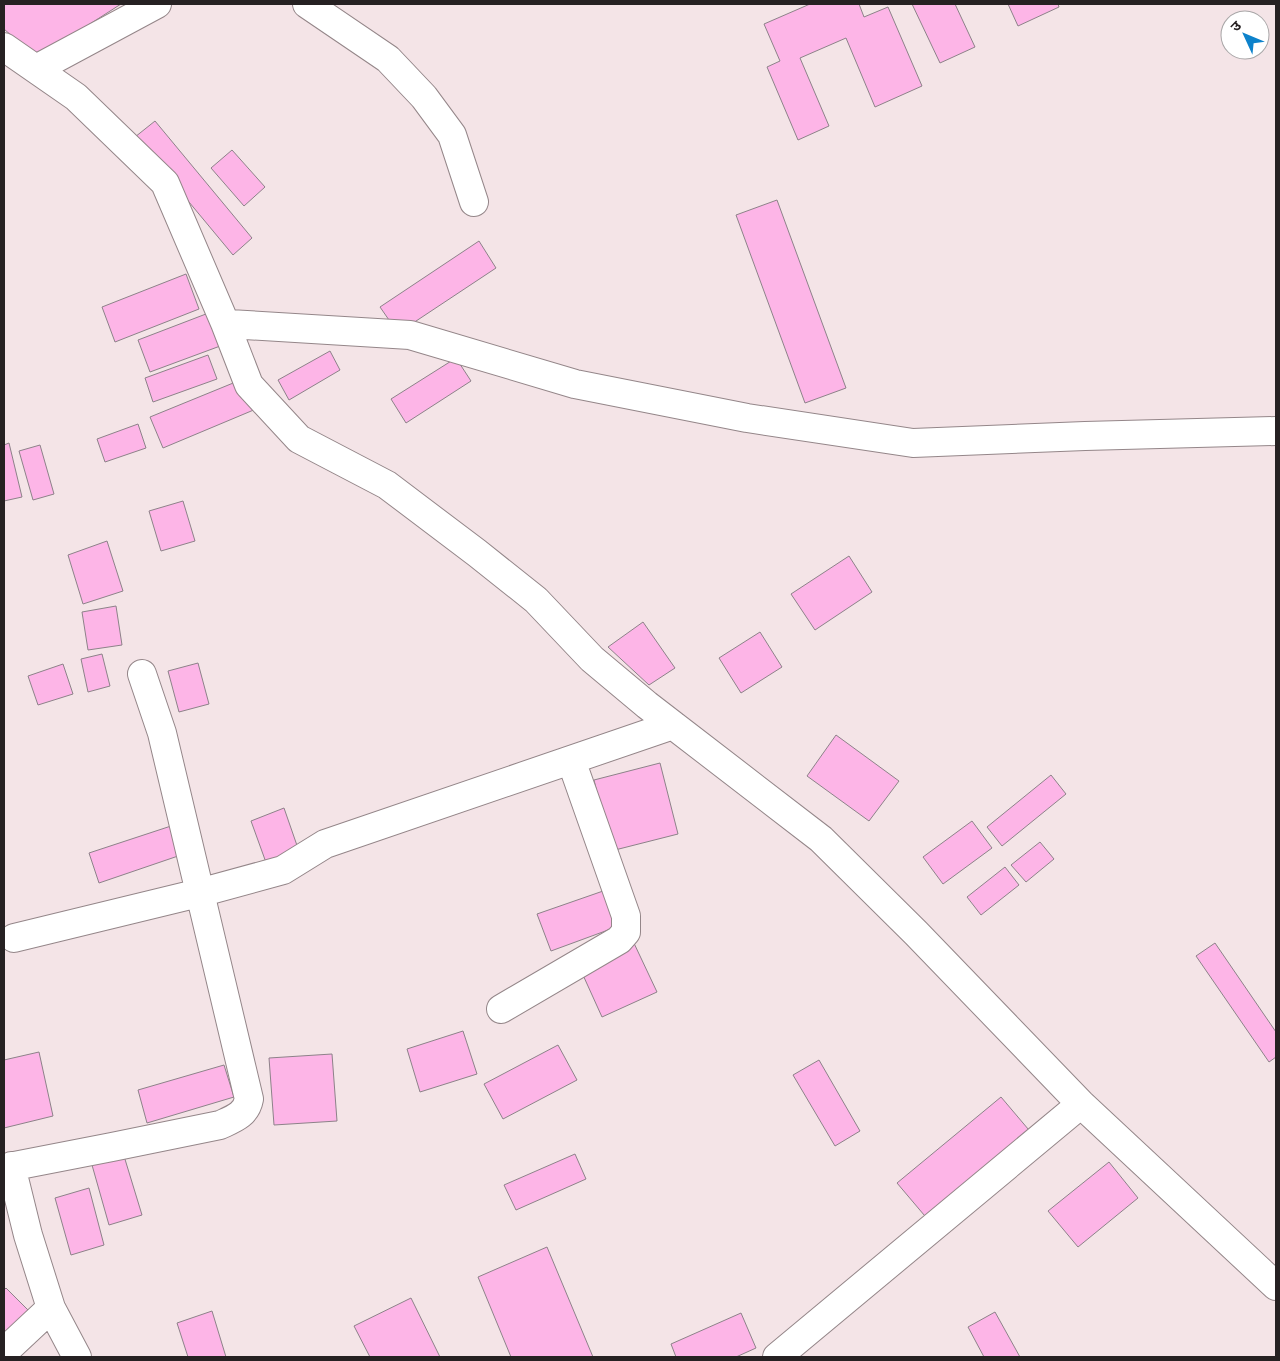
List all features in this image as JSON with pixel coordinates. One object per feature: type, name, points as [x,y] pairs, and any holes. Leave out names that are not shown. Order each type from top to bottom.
[{"type":"street","points":[[36,69],[157,4]]},
{"type":"street","points":[[307,4],[388,59],[424,97],[452,135],[474,202]]},
{"type":"street","points":[[4,47],[76,97],[165,183],[225,323],[249,385],[299,439],[387,485],[477,553],[536,600],[592,659],[673,725],[821,839],[916,933],[1081,1104],[1276,1286]]},
{"type":"street","points":[[225,323],[410,335],[575,384],[747,418],[913,443],[1276,431]]},
{"type":"street","points":[[77,1357],[50,1308],[7,1167],[220,1125],[236,1118],[243,1112],[249,1099],[162,733],[142,674]]},
{"type":"street","points":[[14,938],[199,893],[283,870],[325,844],[673,725]]},
{"type":"street","points":[[501,1009],[619,940],[626,932],[626,916],[571,760]]},
{"type":"street","points":[[776,1357],[1081,1104]]},
{"type":"street","points":[[4,1352],[50,1308]]},
{"type":"building","points":[[4,4],[121,4],[37,58],[4,29]]},
{"type":"building","points":[[810,4],[859,4],[864,17],[888,7],[922,86],[875,107],[846,38],[800,58],[829,126],[798,140],[767,67],[780,61],[764,24]]},
{"type":"building","points":[[912,4],[955,4],[975,47],[940,63]]},
{"type":"building","points":[[1008,4],[1058,4],[1059,7],[1018,26]]},
{"type":"building","points":[[155,121],[252,238],[233,255],[135,137]]},
{"type":"building","points":[[232,150],[265,187],[244,206],[211,168]]},
{"type":"building","points":[[777,200],[846,388],[805,403],[736,215]]},
{"type":"building","points":[[479,241],[496,268],[398,333],[380,307]]},
{"type":"building","points":[[186,274],[199,309],[115,342],[102,307]]},
{"type":"building","points":[[219,309],[231,342],[150,372],[138,340]]},
{"type":"building","points":[[330,351],[340,370],[289,400],[278,380]]},
{"type":"building","points":[[208,355],[217,379],[153,402],[145,378]]},
{"type":"building","points":[[456,358],[471,381],[406,423],[391,399]]},
{"type":"building","points":[[243,379],[256,409],[163,448],[150,417]]},
{"type":"building","points":[[138,424],[146,448],[105,462],[97,439]]},
{"type":"building","points":[[9,443],[22,497],[4,501],[4,445]]},
{"type":"building","points":[[40,445],[54,494],[33,500],[19,451]]},
{"type":"building","points":[[183,501],[195,541],[161,551],[149,511]]},
{"type":"building","points":[[107,541],[123,591],[83,604],[68,555]]},
{"type":"building","points":[[849,556],[872,592],[815,630],[791,594]]},
{"type":"building","points":[[116,606],[122,645],[88,650],[82,612]]},
{"type":"building","points":[[643,622],[675,668],[649,685],[608,647]]},
{"type":"building","points":[[760,632],[782,667],[741,693],[719,658]]},
{"type":"building","points":[[102,654],[110,686],[88,692],[81,659]]},
{"type":"building","points":[[198,663],[209,704],[179,712],[168,671]]},
{"type":"building","points":[[63,664],[73,694],[38,705],[28,676]]},
{"type":"building","points":[[836,735],[899,781],[869,821],[807,776]]},
{"type":"building","points":[[660,763],[678,834],[611,851],[594,780]]},
{"type":"building","points":[[1051,775],[1066,794],[1002,846],[987,827]]},
{"type":"building","points":[[284,808],[301,857],[268,868],[251,821]]},
{"type":"building","points":[[972,821],[992,848],[943,884],[923,857]]},
{"type":"building","points":[[171,826],[181,855],[99,883],[89,853]]},
{"type":"building","points":[[1040,842],[1054,859],[1026,882],[1011,865]]},
{"type":"building","points":[[1005,867],[1019,885],[981,915],[967,897]]},
{"type":"building","points":[[606,890],[619,926],[551,951],[537,914]]},
{"type":"building","points":[[632,939],[657,992],[602,1017],[578,964]]},
{"type":"building","points":[[1215,943],[1276,1032],[1276,1057],[1269,1062],[1196,956]]},
{"type":"building","points":[[463,1031],[477,1074],[420,1092],[407,1049]]},
{"type":"building","points":[[558,1045],[577,1080],[503,1119],[484,1084]]},
{"type":"building","points":[[39,1052],[53,1116],[4,1128],[4,1060]]},
{"type":"building","points":[[332,1054],[337,1121],[274,1125],[269,1058]]},
{"type":"building","points":[[819,1060],[860,1131],[835,1146],[793,1075]]},
{"type":"building","points":[[224,1065],[234,1097],[147,1123],[138,1090]]},
{"type":"building","points":[[1001,1097],[1034,1136],[930,1222],[897,1183]]},
{"type":"building","points":[[575,1154],[586,1179],[516,1210],[504,1185]]},
{"type":"building","points":[[124,1156],[142,1215],[109,1225],[92,1165]]},
{"type":"building","points":[[1109,1162],[1138,1198],[1078,1247],[1048,1211]]},
{"type":"building","points":[[89,1188],[104,1245],[71,1255],[55,1198]]},
{"type":"building","points":[[547,1247],[593,1357],[511,1357],[478,1277]]},
{"type":"building","points":[[6,1288],[32,1314],[4,1341],[4,1290]]},
{"type":"building","points":[[411,1298],[440,1357],[370,1357],[354,1326]]},
{"type":"building","points":[[212,1311],[226,1357],[188,1357],[177,1323]]},
{"type":"building","points":[[995,1312],[1020,1357],[984,1357],[968,1327]]},
{"type":"building","points":[[741,1313],[756,1348],[736,1357],[676,1357],[671,1344]]}]
